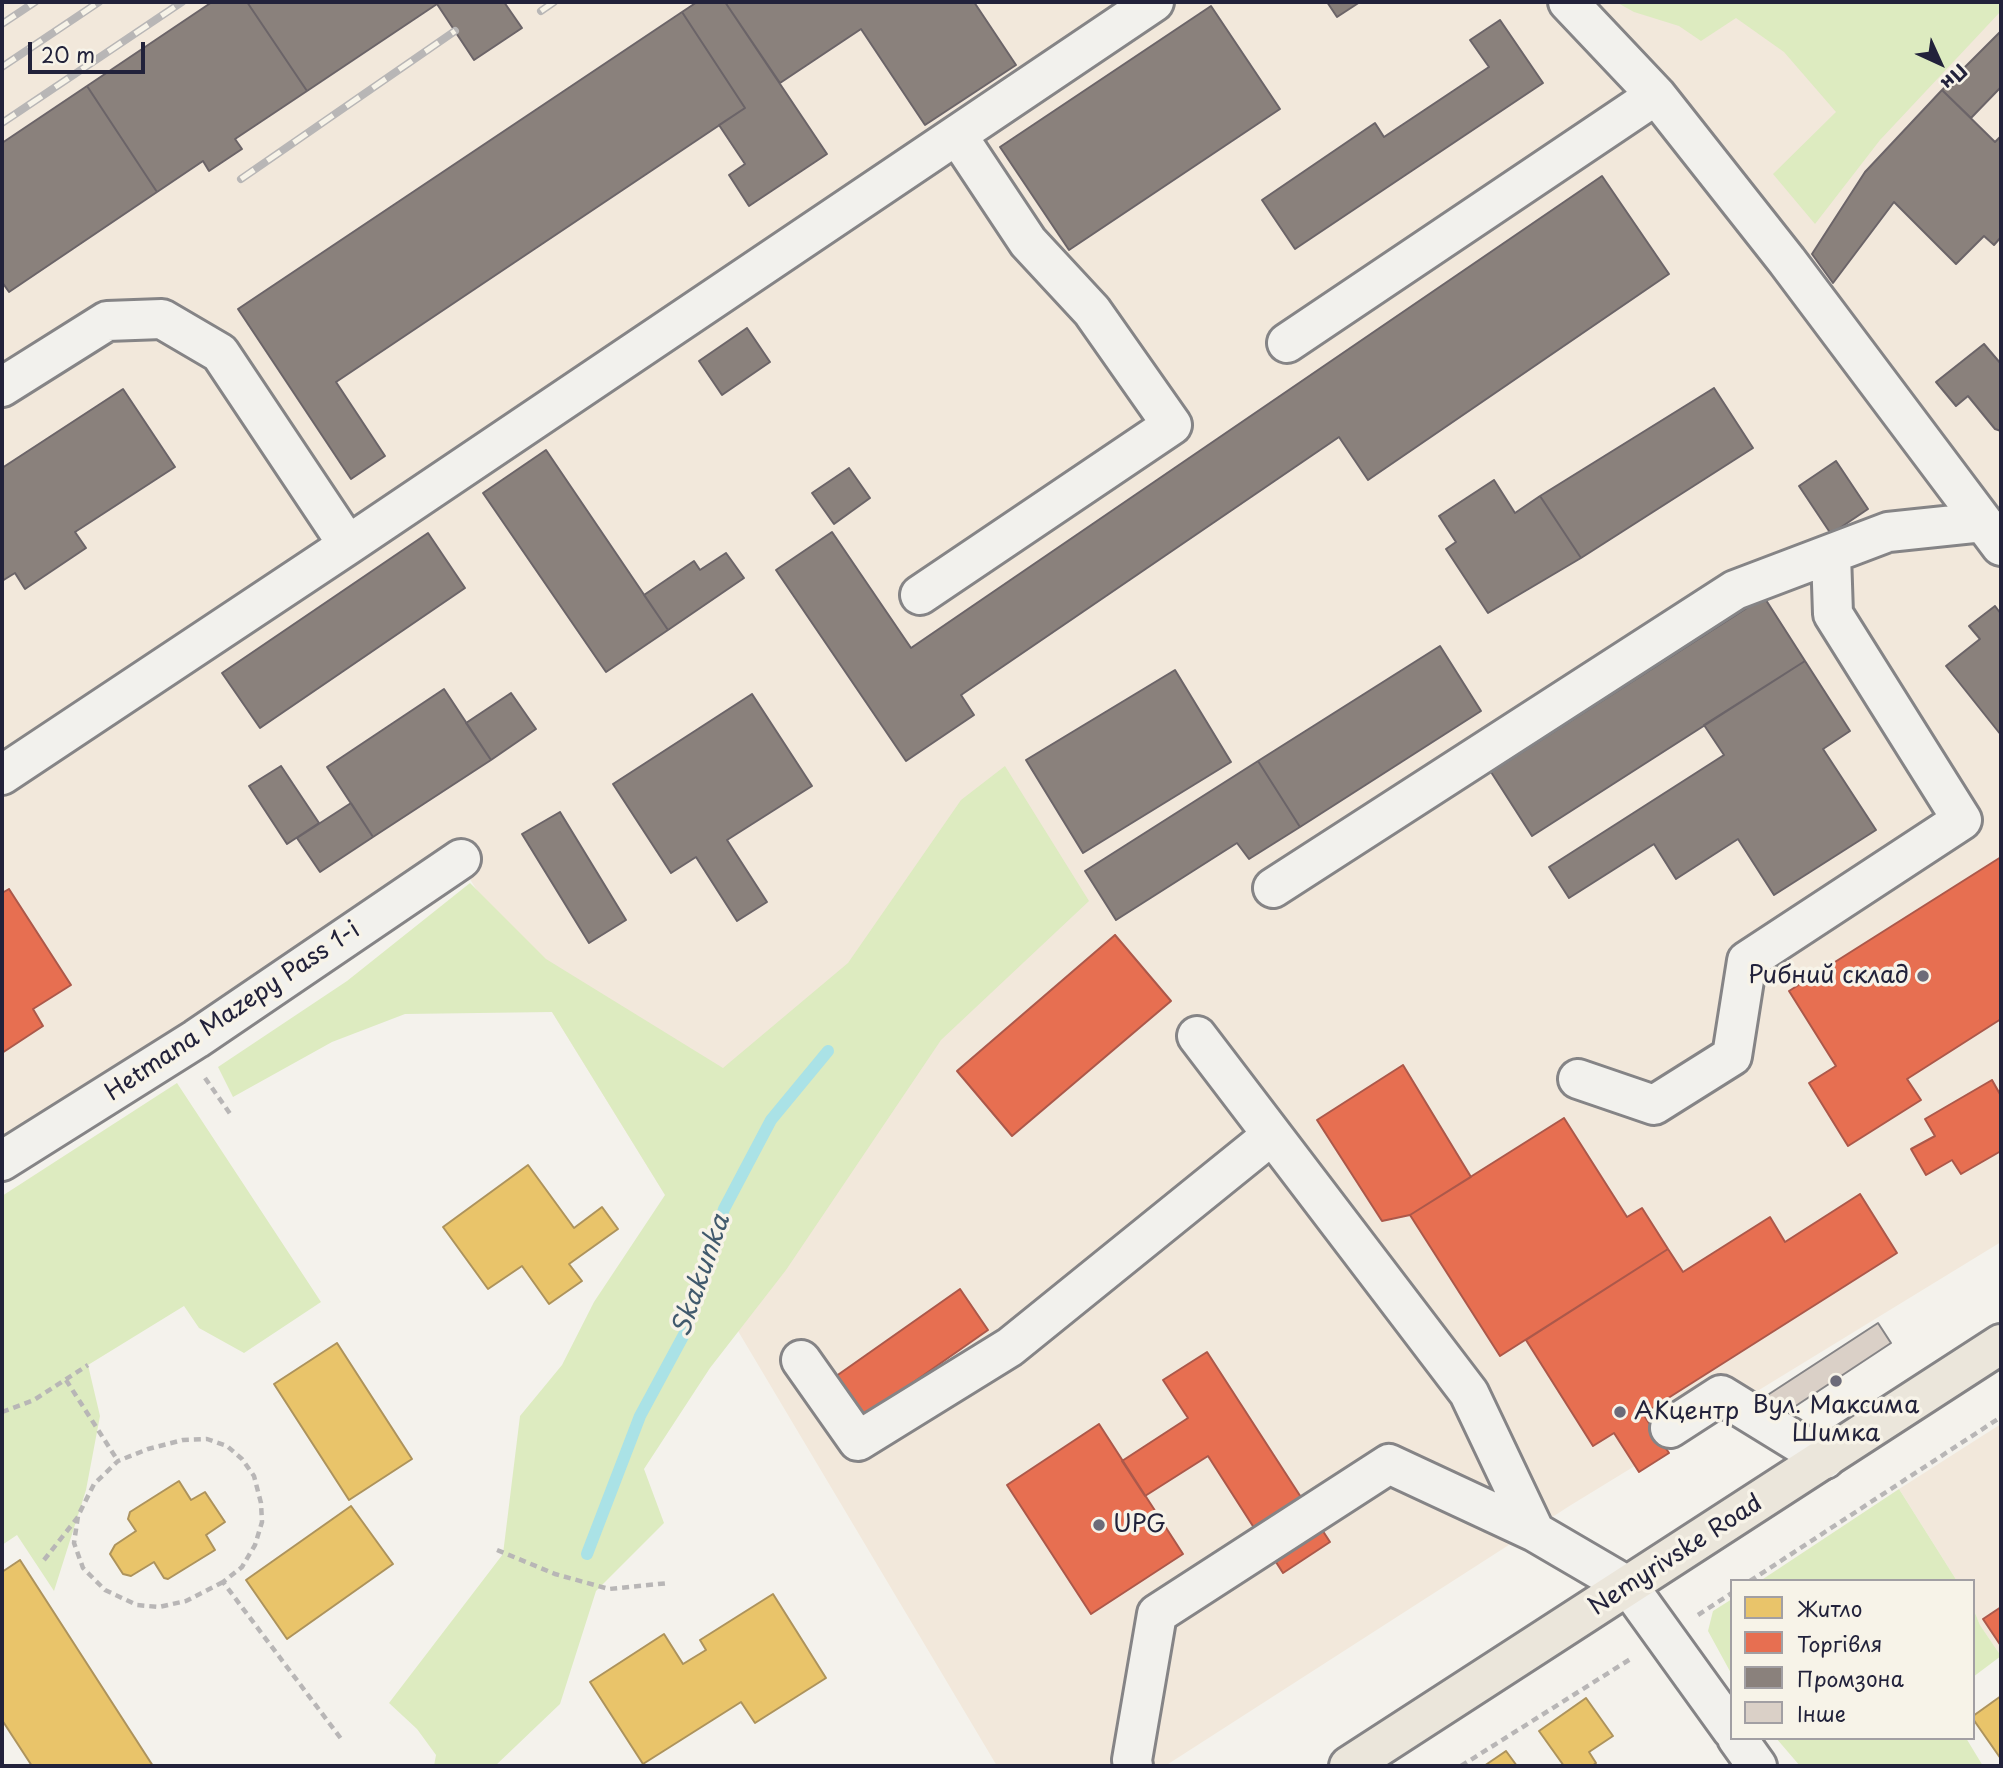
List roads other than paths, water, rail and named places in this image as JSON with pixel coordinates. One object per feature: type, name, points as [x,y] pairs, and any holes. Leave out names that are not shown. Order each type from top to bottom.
[{"type":"main road","name":"Nemyrivske Road","points":[[1349,1766],[2001,1344]]},
{"type":"street","points":[[2,775],[1154,2]]},
{"type":"street","points":[[1568,2],[1657,95],[1787,261],[1992,534]]},
{"type":"street","points":[[1287,343],[1657,95]]},
{"type":"street","points":[[919,595],[1172,425],[1092,311],[1028,242],[957,135]]},
{"type":"street","points":[[2,387],[107,321],[162,320],[220,353],[348,545]]},
{"type":"street","points":[[1273,888],[1735,590],[1888,532],[1992,534]]},
{"type":"street","points":[[1578,1079],[1654,1105],[1731,1056],[1747,961],[1962,821],[1833,614],[1831,554]]},
{"type":"street","name":"Hetmana Mazepy Pass 1-i","points":[[2,1161],[196,1039],[461,859]]},
{"type":"street","points":[[1197,1036],[1469,1393],[1535,1532]]},
{"type":"street","points":[[801,1360],[858,1441],[1010,1347],[1272,1135]]},
{"type":"street","points":[[1670,1428],[1721,1395],[1825,1459]]},
{"type":"street","points":[[1133,1766],[1157,1614],[1389,1464],[1535,1532],[1629,1587],[1730,1727]]},
{"type":"street","points":[[1738,1740],[1757,1766]]},
{"type":"waterway","name":"Skakunka","points":[[587,1554],[640,1416],[687,1329],[724,1209],[771,1120],[828,1051]]},
{"type":"railway","points":[[2,24],[35,2]]},
{"type":"railway","points":[[2,67],[99,2]]},
{"type":"railway","points":[[2,123],[182,2]]},
{"type":"railway","points":[[541,11],[554,2]]},
{"type":"railway","points":[[241,179],[455,31]]},
{"type":"place","name":"Рибний склад","points":[[1923,976]]},
{"type":"place","name":"Вул. Максима Шимка","points":[[1836,1381]]},
{"type":"place","name":"АКцентр","points":[[1620,1412]]},
{"type":"place","name":"UPG","points":[[1099,1525]]}]
